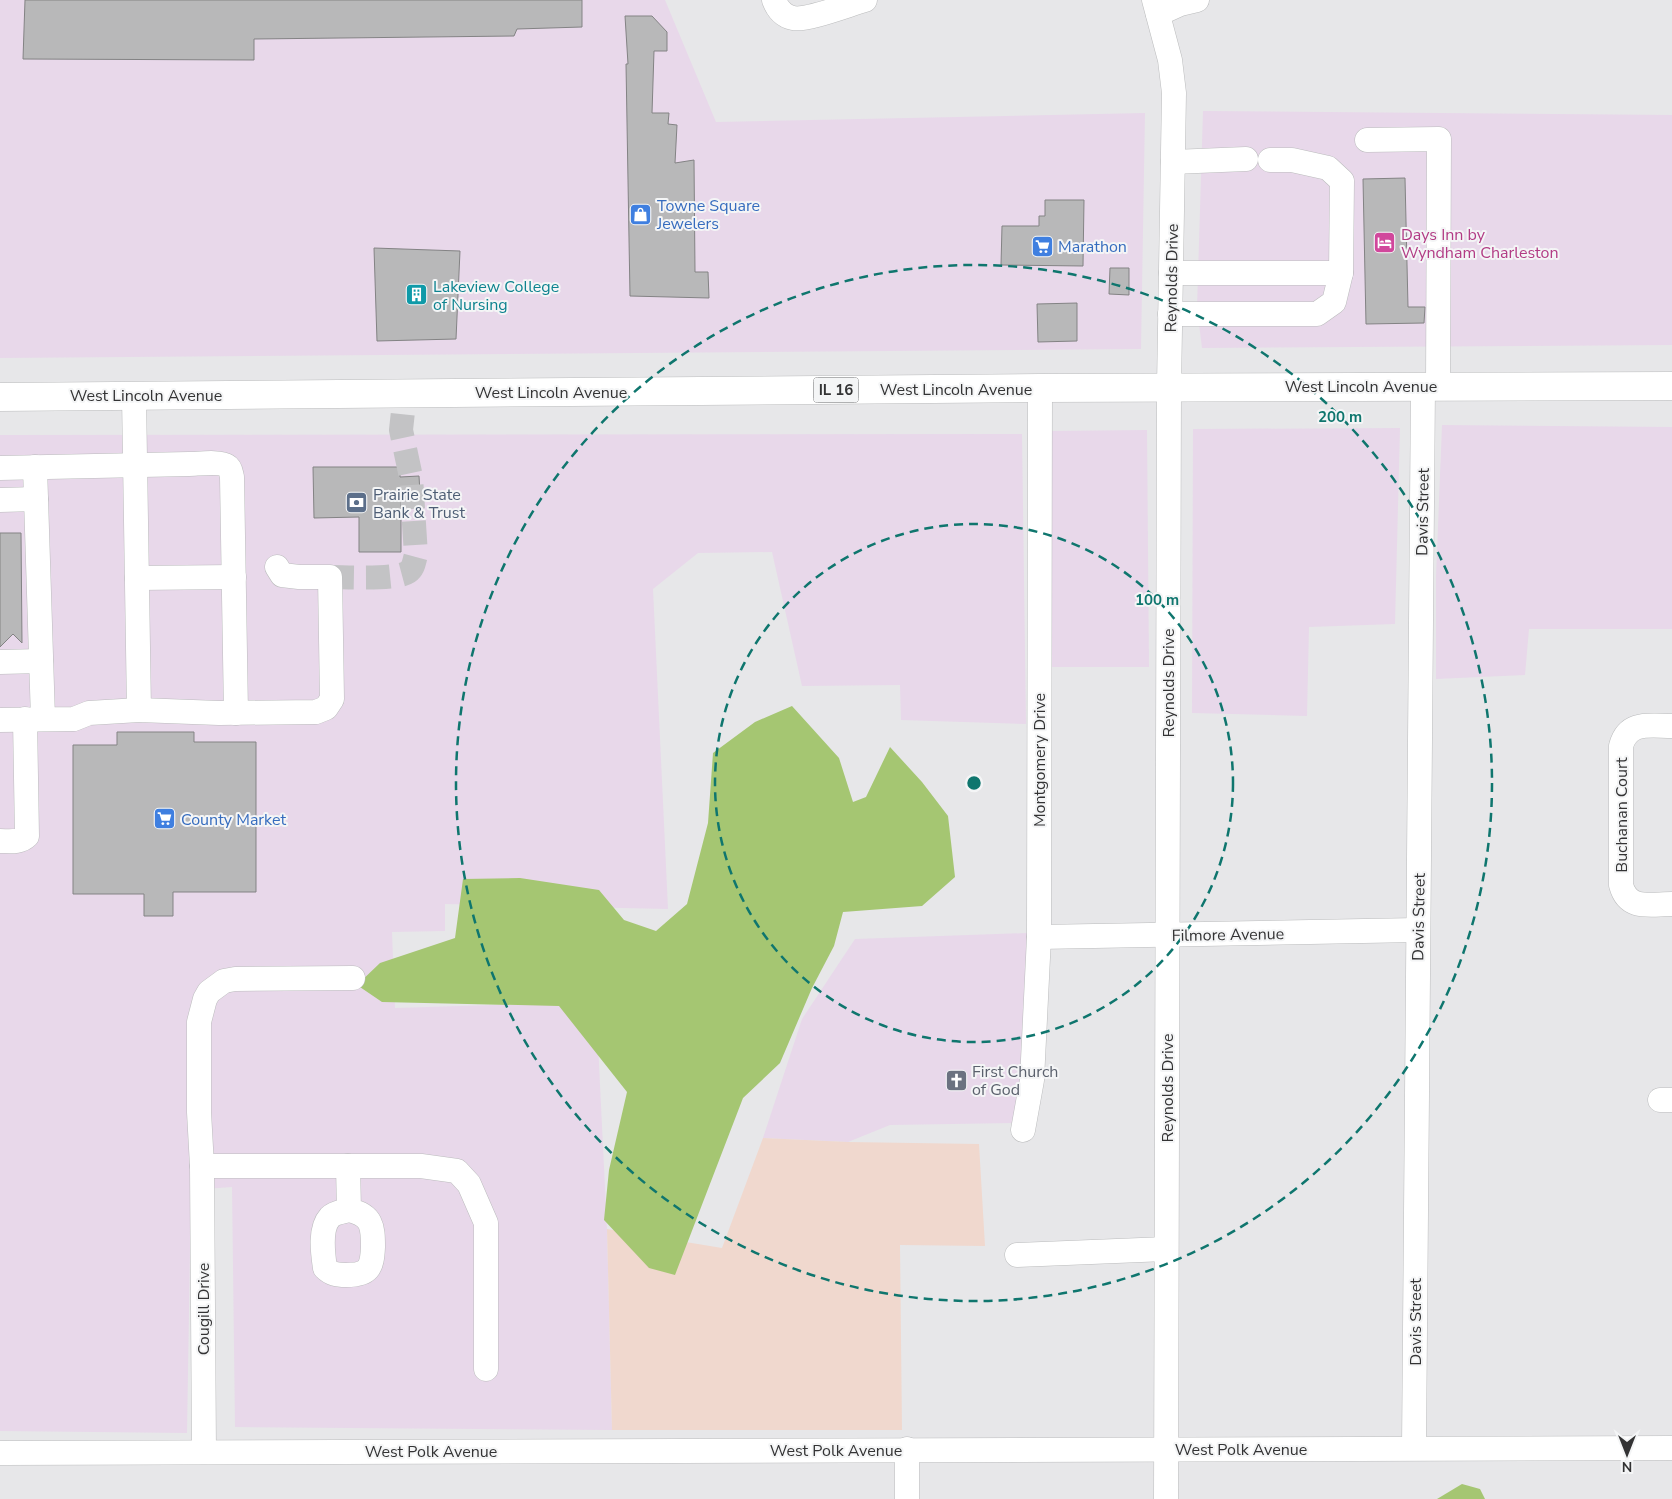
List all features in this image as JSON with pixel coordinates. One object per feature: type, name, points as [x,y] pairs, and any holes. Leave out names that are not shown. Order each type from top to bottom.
[{"type":"main road","name":"West Lincoln Avenue","points":[[0,397],[1040,388],[1672,386]]},
{"type":"street","points":[[774,0],[784,14],[793,18],[804,18],[865,0]]},
{"type":"street","points":[[1156,7],[1197,0]]},
{"type":"street","name":"Reynolds Drive","points":[[1156,7],[1170,60],[1174,93],[1169,388],[1166,1499]]},
{"type":"street","name":"Davis Street","points":[[1367,140],[1439,139],[1418,930],[1414,1448]]},
{"type":"street","points":[[1172,162],[1246,159]]},
{"type":"street","points":[[1170,314],[1317,314],[1334,302],[1341,273],[1342,181],[1328,168],[1292,160],[1270,160]]},
{"type":"street","points":[[1170,273],[1341,273]]},
{"type":"street","name":"Montgomery Drive","points":[[1023,1130],[1032,1080],[1039,937],[1040,388]]},
{"type":"street","points":[[134,396],[139,710]]},
{"type":"street","points":[[0,468],[218,464],[226,465],[231,470],[236,713]]},
{"type":"street","points":[[0,841],[18,841],[27,836],[34,719],[41,661],[35,467]]},
{"type":"street","points":[[0,500],[36,499]]},
{"type":"street","points":[[0,720],[74,718],[89,713],[139,710],[236,713],[316,712],[326,708],[332,699],[330,577],[282,575],[277,567]]},
{"type":"street","points":[[137,578],[234,577]]},
{"type":"street","points":[[0,662],[41,661]]},
{"type":"street","name":"Buchanan Court","points":[[1672,726],[1641,726],[1631,729],[1624,736],[1622,746],[1621,845],[1621,885],[1624,894],[1630,901],[1636,904],[1672,904]]},
{"type":"street","name":"Filmore Avenue","points":[[1039,937],[1418,930]]},
{"type":"street","name":"Cougill Drive","points":[[204,1452],[199,1022],[205,999],[209,992],[224,981],[234,979],[354,978]]},
{"type":"street","points":[[202,1166],[421,1166],[457,1172],[470,1184],[486,1223],[486,1370]]},
{"type":"street","points":[[348,1166],[349,1210]]},
{"type":"street","points":[[1017,1254],[1166,1249]]},
{"type":"street","name":"West Polk Avenue","points":[[0,1453],[1672,1448]]},
{"type":"street","points":[[907,1449],[907,1499]]},
{"type":"shaded area","points":[[0,0],[665,0],[716,122],[1145,113],[1141,349],[0,358]]},
{"type":"shaded area","points":[[1203,111],[1672,115],[1672,345],[1202,348],[1197,308]]},
{"type":"shaded area","points":[[1442,425],[1672,427],[1672,629],[1529,629],[1525,675],[1436,679],[1436,577]]},
{"type":"shaded area","points":[[1400,428],[1395,624],[1309,627],[1307,716],[1192,713],[1193,429]]},
{"type":"shaded area","points":[[1147,430],[1149,667],[1049,667],[1049,431]]},
{"type":"shaded area","points":[[1022,434],[1026,724],[901,720],[900,685],[802,686],[772,552],[698,553],[653,589],[668,909],[445,904],[445,931],[392,932],[395,1008],[596,1002],[607,1229],[612,1430],[235,1427],[232,1187],[191,1190],[187,1433],[0,1431],[0,435]]},
{"type":"shaded area","points":[[1027,933],[1025,1085],[1014,1123],[890,1125],[848,1142],[763,1138],[802,1019],[855,939]]},
{"type":"shaded area","points":[[763,1138],[848,1142],[979,1144],[985,1246],[900,1245],[902,1430],[612,1430],[607,1229],[722,1248]]},
{"type":"green space","points":[[792,706],[839,758],[853,802],[866,797],[890,747],[922,782],[948,816],[955,877],[922,906],[843,912],[834,946],[812,988],[780,1063],[743,1098],[675,1275],[649,1268],[604,1220],[609,1170],[627,1092],[559,1006],[382,1002],[357,985],[380,963],[455,938],[463,879],[520,878],[599,890],[624,920],[656,931],[687,904],[708,823],[713,753],[755,722]]},
{"type":"green space","points":[[1462,1484],[1480,1489],[1485,1499],[1437,1499]]},
{"type":"building","points":[[25,0],[582,0],[582,27],[517,29],[514,36],[254,39],[254,60],[23,59]]},
{"type":"building","points":[[625,16],[652,16],[667,32],[667,51],[654,51],[652,113],[669,113],[668,124],[677,125],[675,163],[694,160],[695,272],[708,272],[709,298],[630,296],[626,64],[628,64]]},
{"type":"building","name":"Days Inn by Wyndham Charleston","points":[[1405,178],[1408,307],[1425,307],[1424,323],[1366,324],[1363,179]]},
{"type":"building","name":"Marathon","points":[[1045,200],[1084,200],[1083,266],[1001,265],[1002,226],[1039,226],[1039,216],[1045,216]]},
{"type":"building","name":"Lakeview College of Nursing","points":[[374,248],[460,251],[456,339],[377,341]]},
{"type":"building","name":"Marathon","points":[[1110,268],[1129,268],[1129,295],[1109,294]]},
{"type":"building","name":"Marathon","points":[[1077,303],[1077,341],[1038,342],[1037,304]]},
{"type":"building","name":"Prairie State Bank & Trust","points":[[313,467],[400,467],[400,477],[419,476],[420,493],[401,493],[401,552],[359,552],[359,517],[314,518]]},
{"type":"building","points":[[0,533],[21,533],[22,643],[13,634],[0,647]]},
{"type":"building","name":"County Market","points":[[117,732],[194,732],[194,742],[256,742],[256,892],[173,892],[173,916],[144,916],[144,894],[73,894],[73,745],[117,745]]},
{"type":"tunnel","points":[[330,577],[371,578],[402,575],[413,566],[416,555],[411,477],[401,430],[405,393]]},
{"type":"place","name":"Towne Square Jewelers","points":[[641,214]]},
{"type":"place","name":"Days Inn by Wyndham Charleston","points":[[1385,243]]},
{"type":"place","name":"Marathon","points":[[1042,246]]},
{"type":"place","name":"Lakeview College of Nursing","points":[[417,295]]},
{"type":"place","name":"Prairie State Bank & Trust","points":[[357,503]]},
{"type":"place","name":"County Market","points":[[165,819]]},
{"type":"place","name":"First Church of God","points":[[956,1080]]}]
